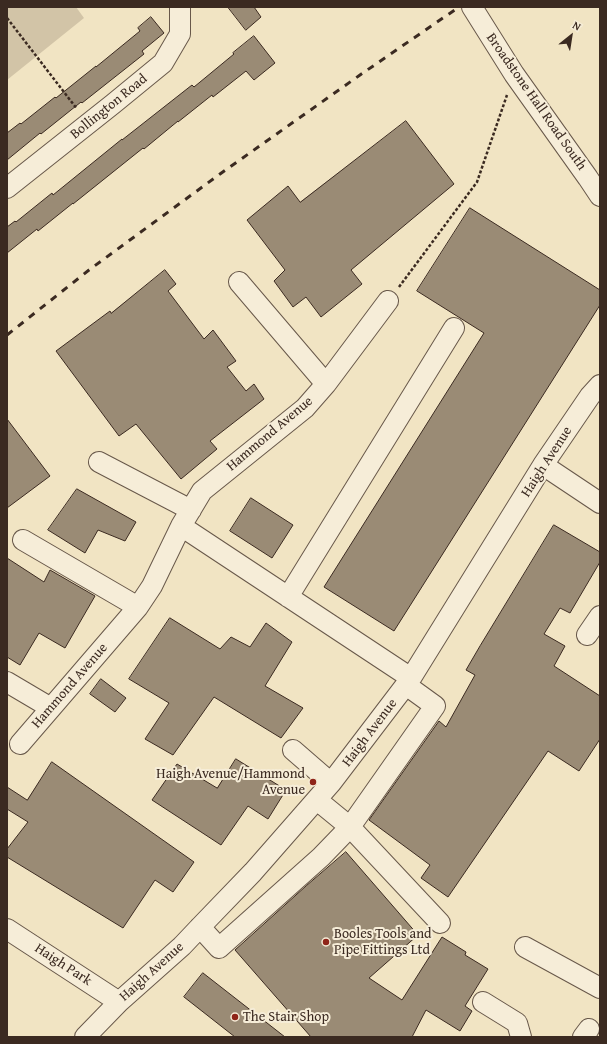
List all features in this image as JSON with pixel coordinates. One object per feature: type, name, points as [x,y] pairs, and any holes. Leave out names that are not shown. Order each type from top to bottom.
[{"type":"street","name":"Bollington Road","points":[[7,188],[164,63],[180,34],[180,7]]},
{"type":"street","name":"Broadstone Hall Road South","points":[[472,7],[514,74],[600,196]]},
{"type":"street","points":[[239,282],[326,384]]},
{"type":"street","name":"Hammond Avenue","points":[[20,744],[138,607],[152,586],[181,526],[202,491],[305,408],[326,384],[388,302]]},
{"type":"street","points":[[288,597],[454,328]]},
{"type":"street","name":"Haigh Avenue","points":[[85,1037],[119,1002],[182,946],[253,872],[331,783],[409,681],[543,466],[590,396],[600,385]]},
{"type":"street","points":[[99,462],[191,510]]},
{"type":"street","points":[[543,466],[600,503]]},
{"type":"street","points":[[181,526],[288,597],[409,681],[435,706],[350,827],[321,857],[219,948],[200,927]]},
{"type":"street","points":[[23,540],[138,607]]},
{"type":"street","points":[[587,634],[600,616]]},
{"type":"street","points":[[7,682],[51,708]]},
{"type":"street","points":[[293,750],[331,783]]},
{"type":"street","points":[[317,800],[350,827],[440,923]]},
{"type":"street","name":"Haigh Park","points":[[7,929],[119,1002]]},
{"type":"street","points":[[525,947],[600,988]]},
{"type":"street","points":[[483,1002],[517,1023],[521,1037]]},
{"type":"path","points":[[7,18],[88,124]]},
{"type":"path","points":[[388,302],[477,182],[514,74]]},
{"type":"shaded area","points":[[7,7],[76,7],[84,18],[7,80]]},
{"type":"building","points":[[228,7],[254,7],[261,17],[246,30]]},
{"type":"building","points":[[151,17],[164,33],[142,51],[144,54],[7,160],[7,133],[96,67],[140,31],[138,28]]},
{"type":"building","points":[[254,36],[275,63],[254,80],[246,71],[213,97],[212,95],[38,231],[37,229],[7,253],[7,227],[15,221],[16,222],[52,193],[53,195],[192,85],[194,87]]},
{"type":"building","points":[[406,121],[454,184],[351,270],[362,284],[321,317],[306,297],[293,307],[274,281],[285,270],[247,220],[288,186],[300,202]]},
{"type":"building","points":[[470,208],[600,290],[600,305],[394,631],[324,587],[484,333],[417,291]]},
{"type":"building","points":[[165,270],[176,284],[168,291],[204,339],[213,330],[236,361],[227,367],[246,391],[254,384],[264,399],[210,441],[217,449],[181,479],[136,424],[119,436],[56,351],[110,311],[111,313]]},
{"type":"building","points":[[7,419],[50,476],[7,508]]},
{"type":"building","points":[[77,489],[136,522],[125,541],[98,530],[85,553],[48,530]]},
{"type":"building","points":[[251,498],[293,525],[272,558],[230,531]]},
{"type":"building","points":[[554,525],[600,552],[600,562],[570,613],[560,608],[544,634],[565,646],[554,666],[600,696],[600,739],[579,771],[548,751],[448,897],[421,878],[430,865],[369,820],[439,721],[446,727],[475,675],[466,670]]},
{"type":"building","points":[[7,558],[44,582],[50,570],[95,596],[65,648],[39,633],[20,665],[7,657]]},
{"type":"building","points":[[170,618],[220,649],[231,637],[250,647],[266,623],[292,642],[265,686],[303,708],[281,738],[214,697],[173,755],[145,739],[169,703],[129,679]]},
{"type":"building","points":[[101,679],[126,698],[115,712],[90,694]]},
{"type":"building","points":[[236,759],[286,790],[268,819],[248,806],[221,845],[152,800],[177,764],[217,788]]},
{"type":"building","points":[[52,762],[194,862],[173,892],[155,880],[123,928],[7,857],[7,849],[28,822],[7,809],[7,787],[27,800]]},
{"type":"building","name":"Booles Tools and Pipe Fittings Ltd","points":[[346,852],[418,935],[369,978],[402,1000],[442,937],[466,952],[465,955],[488,969],[465,1006],[472,1011],[460,1031],[426,1010],[412,1037],[311,1037],[235,950]]},
{"type":"building","name":"The Stair Shop","points":[[203,973],[285,1037],[235,1037],[184,997]]},
{"type":"railway","points":[[7,335],[89,270],[220,174],[459,7]]},
{"type":"place","name":"Haigh Avenue/Hammond Avenue","points":[[313,782]]},
{"type":"place","name":"Booles Tools and Pipe Fittings Ltd","points":[[326,942]]},
{"type":"place","name":"The Stair Shop","points":[[235,1017]]}]
